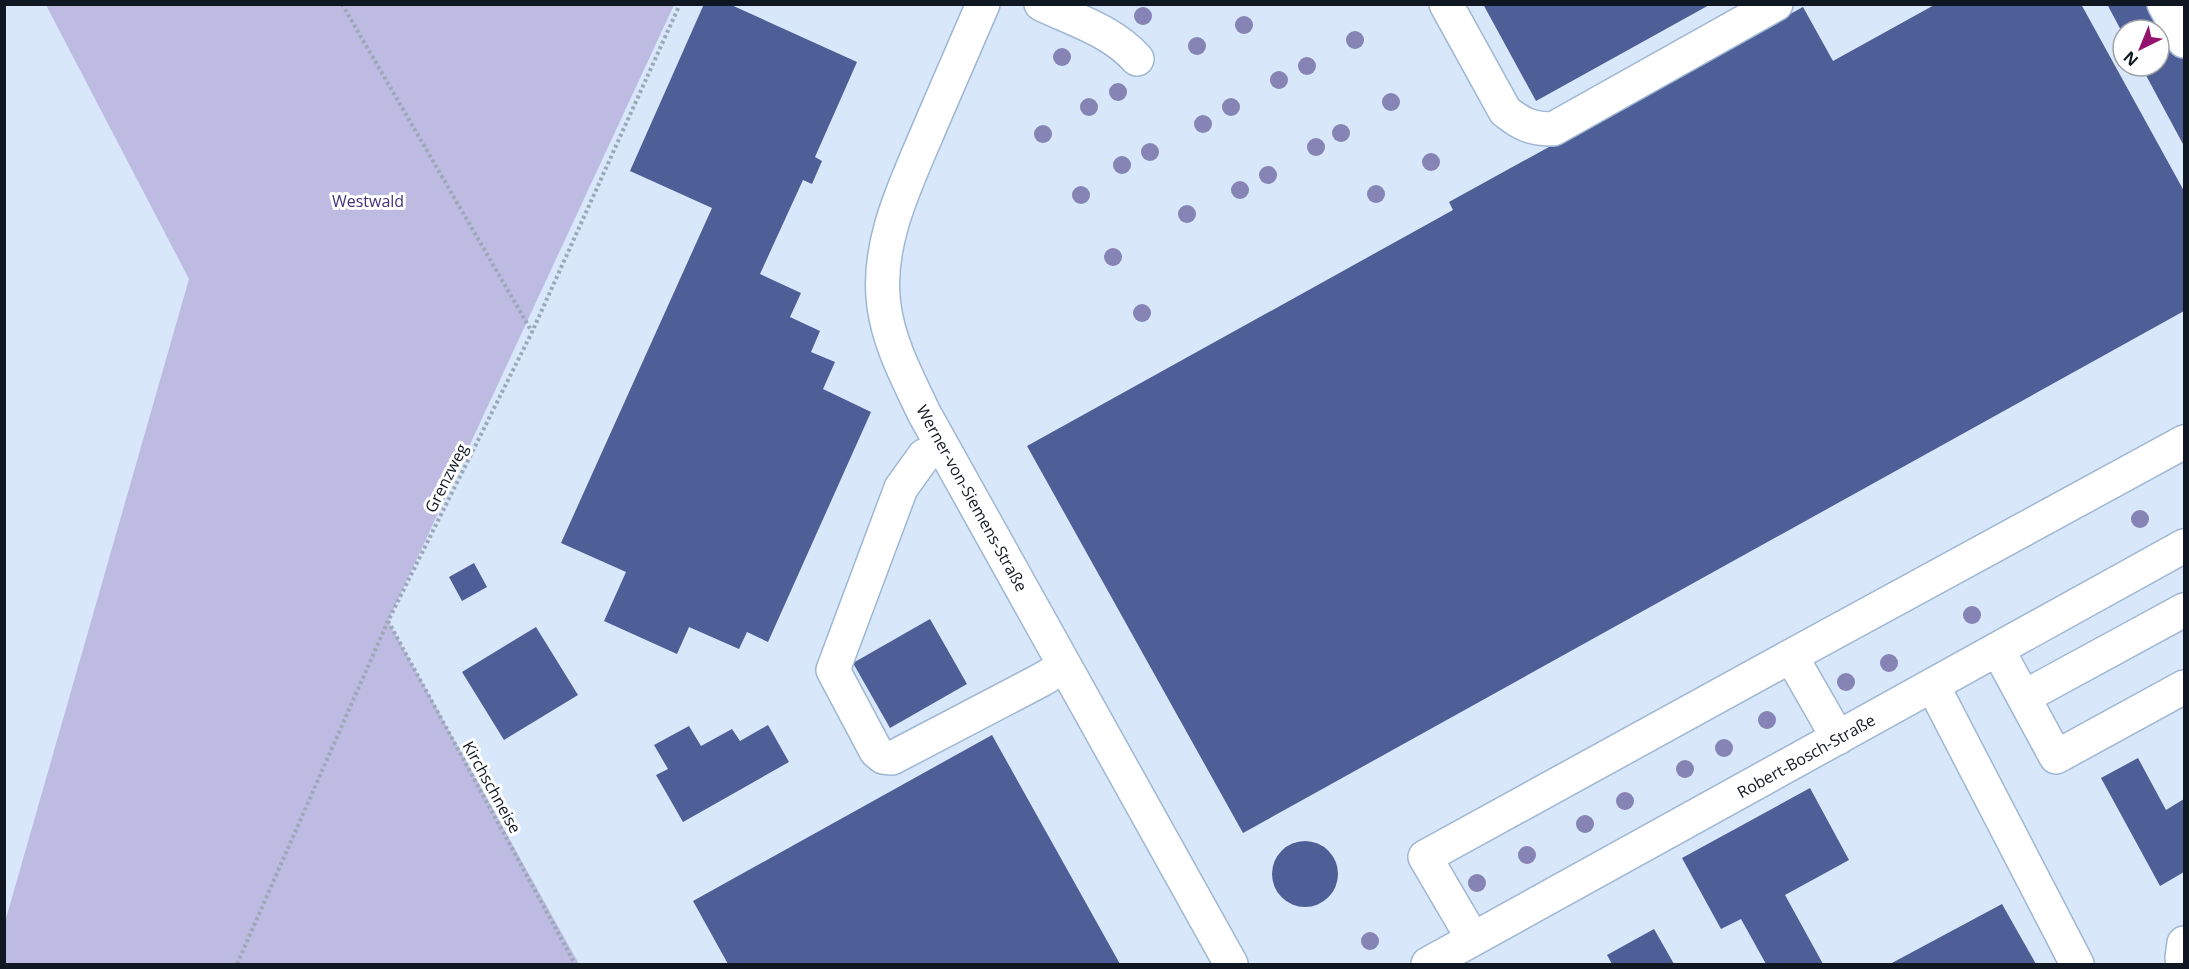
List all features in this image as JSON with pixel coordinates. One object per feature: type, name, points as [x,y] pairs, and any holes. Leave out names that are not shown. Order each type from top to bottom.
[{"type":"street","name":"Werner-von-Siemens-Straße","points":[[983,4],[910,172],[885,249],[882,281],[884,307],[893,344],[924,413],[1231,964]]},
{"type":"street","points":[[1041,4],[1107,34],[1126,47],[1137,59]]},
{"type":"street","points":[[1446,4],[1505,111],[1518,122],[1536,129],[1552,129],[1776,4]]},
{"type":"street","points":[[2164,4],[2184,41]]},
{"type":"street","points":[[1453,955],[1425,857],[2184,442]]},
{"type":"street","points":[[942,446],[924,456],[901,488],[833,670],[876,751],[883,757],[892,758],[1065,666]]},
{"type":"street","name":"Robert-Bosch-Straße","points":[[1453,955],[2184,546]]},
{"type":"street","points":[[2024,697],[2184,610]]},
{"type":"street","points":[[1998,650],[2056,757],[2184,687]]},
{"type":"street","points":[[1791,656],[1838,738]]},
{"type":"street","points":[[1933,686],[2077,964]]},
{"type":"street","points":[[2184,943],[2182,957],[2184,964]]},
{"type":"path","points":[[342,4],[532,332]]},
{"type":"path","name":"Grenzweg","points":[[237,964],[388,621],[532,332],[680,4]]},
{"type":"path","name":"Kirchschneise","points":[[388,621],[575,964]]},
{"type":"green space","name":"Westwald","points":[[46,5],[674,5],[388,621],[579,964],[5,964],[5,922],[189,279]]},
{"type":"building","points":[[704,4],[729,4],[857,62],[815,157],[822,161],[812,184],[803,180],[760,274],[801,293],[790,317],[820,331],[811,352],[835,362],[823,389],[871,412],[768,642],[747,632],[739,649],[689,627],[677,654],[604,621],[626,572],[561,543],[712,208],[630,171]]},
{"type":"building","points":[[1483,4],[1711,4],[1536,101]]},
{"type":"building","points":[[1936,4],[2081,4],[2111,58],[2111,78],[2122,78],[2184,191],[2184,311],[1243,833],[1027,446],[1453,210],[1449,202],[1803,7],[1833,61]]},
{"type":"building","points":[[2107,4],[2184,4],[2184,146],[2147,78],[2171,78],[2171,18],[2114,18]]},
{"type":"building","points":[[474,563],[487,587],[462,601],[449,577]]},
{"type":"building","points":[[930,619],[967,684],[890,728],[853,663]]},
{"type":"building","points":[[536,627],[578,695],[504,740],[462,672]]},
{"type":"building","points":[[768,725],[789,762],[683,822],[656,775],[668,769],[654,745],[689,726],[701,746],[732,729],[740,741]]},
{"type":"building","points":[[992,735],[1120,964],[728,964],[693,901]]},
{"type":"building","points":[[2138,758],[2166,810],[2184,799],[2184,872],[2160,886],[2101,778]]},
{"type":"building","points":[[1810,788],[1849,860],[1785,895],[1823,964],[1766,964],[1741,919],[1721,929],[1682,858]]},
{"type":"building","points":[[1298,841],[1312,841],[1324,846],[1333,855],[1338,874],[1336,887],[1329,898],[1312,907],[1298,907],[1286,902],[1277,893],[1272,881],[1272,867],[1277,855],[1286,846]]},
{"type":"building","points":[[2002,904],[2036,964],[1890,964]]},
{"type":"building","points":[[1654,929],[1674,964],[1612,964],[1607,955]]}]
